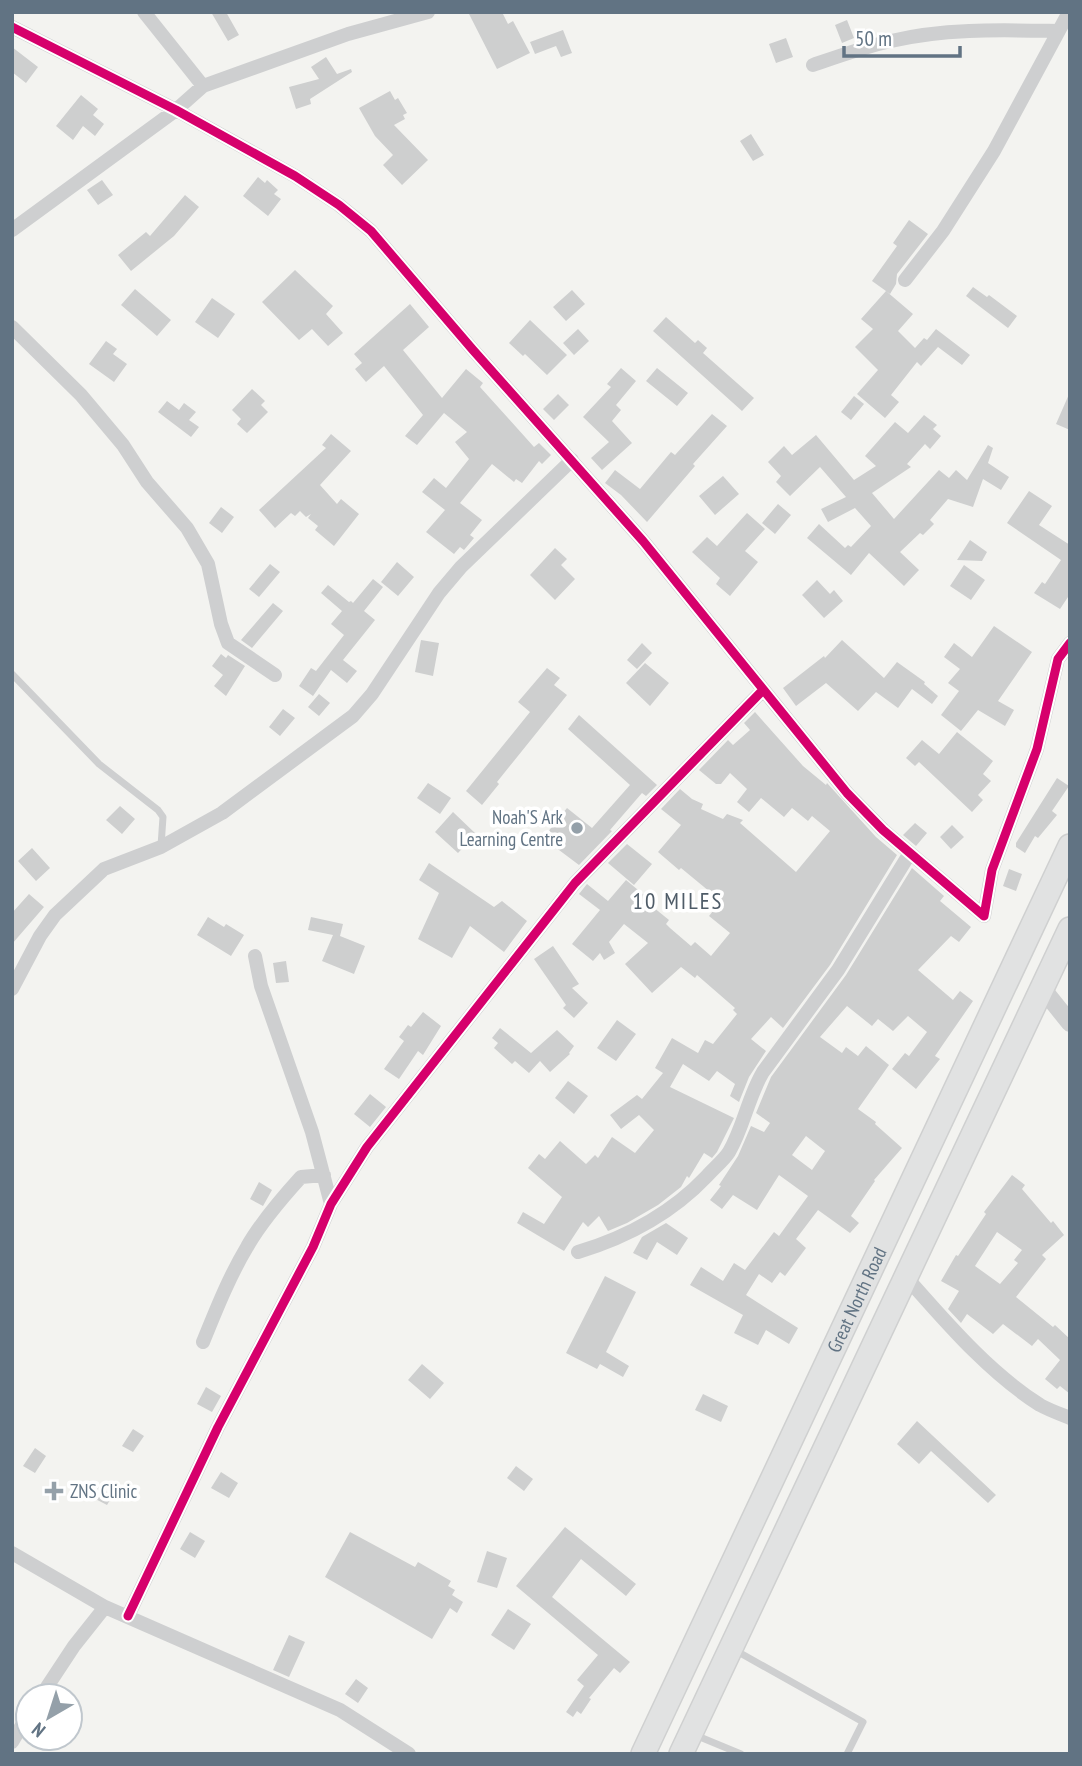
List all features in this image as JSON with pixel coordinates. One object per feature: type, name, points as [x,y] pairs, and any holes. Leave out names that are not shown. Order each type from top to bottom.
[{"type":"highway","name":"Great North Road","points":[[643,1754],[1070,846]]},
{"type":"highway","name":"Great North Road","points":[[686,1743],[1070,929]]},
{"type":"street","points":[[144,12],[203,86]]},
{"type":"street","points":[[12,230],[176,110],[203,86],[348,34],[428,12]]},
{"type":"street","points":[[905,280],[943,231],[994,151],[1069,12]]},
{"type":"street","points":[[12,27],[176,110],[240,148],[295,176],[339,205],[371,231],[643,541],[847,793],[883,830],[984,916],[992,870],[1037,749],[1058,659],[1070,643]]},
{"type":"street","points":[[813,65],[892,40],[925,35],[1058,31]]},
{"type":"street","points":[[12,327],[89,405],[123,445],[147,482],[187,528],[208,565],[228,643],[275,675]]},
{"type":"street","points":[[12,989],[40,936],[55,915],[104,869],[161,847],[222,813],[353,716],[372,694],[461,566],[572,460]]},
{"type":"street","points":[[128,1616],[218,1427],[313,1247],[331,1204],[367,1147],[575,883],[763,690]]},
{"type":"street","points":[[578,1252],[643,1227],[697,1186],[729,1153],[758,1080],[838,970],[910,852]]},
{"type":"street","points":[[255,956],[261,986],[312,1132],[331,1204]]},
{"type":"street","points":[[1042,988],[1070,1023]]},
{"type":"street","points":[[203,1342],[248,1245],[274,1208],[300,1177],[324,1175]]},
{"type":"street","points":[[906,1277],[1006,1381],[1042,1406],[1070,1418]]},
{"type":"street","points":[[12,1553],[105,1607],[340,1710],[409,1754]]},
{"type":"street","points":[[50,1682],[105,1607]]},
{"type":"lane","points":[[12,674],[99,764],[158,810],[163,817],[161,847]]},
{"type":"lane","points":[[731,1647],[863,1722],[847,1754]]},
{"type":"lane","points":[[686,1743],[741,1754]]},
{"type":"building","points":[[211,12],[226,12],[239,35],[228,41]]},
{"type":"building","points":[[468,12],[502,12],[508,24],[513,21],[530,53],[497,69]]},
{"type":"building","points":[[847,20],[854,38],[842,43],[835,25]]},
{"type":"building","points":[[563,30],[572,53],[561,57],[556,46],[535,54],[530,42]]},
{"type":"building","points":[[786,38],[793,57],[776,63],[769,44]]},
{"type":"building","points":[[12,47],[38,67],[26,83],[12,72]]},
{"type":"building","points":[[326,57],[337,74],[351,69],[352,72],[310,99],[311,104],[296,109],[289,87],[319,79],[311,67]]},
{"type":"building","points":[[390,91],[407,113],[403,115],[405,119],[394,125],[428,160],[402,185],[383,165],[393,155],[375,136],[359,108]]},
{"type":"building","points":[[81,95],[98,109],[93,115],[104,124],[95,136],[83,126],[73,140],[56,126]]},
{"type":"building","points":[[751,134],[764,155],[753,161],[740,141]]},
{"type":"building","points":[[258,177],[265,183],[267,180],[278,190],[274,194],[281,199],[268,216],[243,196]]},
{"type":"building","points":[[102,180],[113,195],[98,205],[87,190]]},
{"type":"building","points":[[185,195],[199,207],[174,236],[131,271],[118,255],[146,232],[150,236]]},
{"type":"building","points":[[909,220],[928,234],[897,274],[896,284],[890,294],[872,281],[897,246],[893,243]]},
{"type":"building","points":[[295,270],[333,306],[326,314],[343,333],[328,346],[312,329],[299,340],[262,302]]},
{"type":"building","points":[[973,287],[987,297],[989,295],[1017,316],[1008,328],[966,296]]},
{"type":"building","points":[[135,289],[171,320],[157,336],[121,305]]},
{"type":"building","points":[[572,290],[585,304],[566,321],[553,307]]},
{"type":"building","points":[[886,291],[913,314],[898,331],[915,348],[924,338],[927,340],[936,329],[970,355],[962,365],[938,347],[921,366],[917,362],[891,395],[899,402],[885,418],[857,394],[878,370],[855,347],[873,329],[861,319]]},
{"type":"building","points":[[212,298],[235,314],[218,338],[195,322]]},
{"type":"building","points":[[410,304],[429,327],[403,350],[442,398],[466,369],[483,383],[480,387],[534,447],[539,443],[551,455],[542,464],[539,461],[522,483],[516,479],[514,482],[492,464],[460,503],[482,520],[470,535],[474,538],[464,550],[460,547],[454,554],[426,532],[445,510],[422,492],[434,478],[446,488],[469,459],[455,442],[467,432],[444,413],[417,445],[405,436],[423,415],[384,366],[366,382],[355,369],[362,363],[354,354]]},
{"type":"building","points":[[666,317],[695,343],[698,340],[707,348],[703,353],[754,398],[742,411],[653,331]]},
{"type":"building","points":[[530,320],[567,355],[547,375],[509,343]]},
{"type":"building","points":[[578,329],[589,341],[574,355],[563,343]]},
{"type":"building","points":[[106,341],[117,349],[113,354],[127,364],[114,382],[89,364]]},
{"type":"building","points":[[621,368],[636,381],[616,405],[621,410],[612,421],[632,443],[602,470],[591,458],[609,442],[583,417],[611,387],[607,384]]},
{"type":"building","points":[[657,368],[688,393],[677,406],[646,381]]},
{"type":"building","points":[[252,389],[265,401],[261,405],[268,412],[247,433],[237,424],[241,419],[232,410]]},
{"type":"building","points":[[1070,392],[1070,430],[1056,424]]},
{"type":"building","points":[[558,394],[569,405],[554,420],[543,409]]},
{"type":"building","points":[[854,396],[864,404],[851,420],[841,412]]},
{"type":"building","points":[[167,401],[179,410],[184,403],[196,412],[189,420],[199,427],[191,437],[158,412]]},
{"type":"building","points":[[712,414],[727,426],[647,522],[605,483],[615,470],[640,489],[671,452],[675,455]]},
{"type":"building","points":[[924,415],[937,425],[933,429],[941,436],[930,449],[925,444],[907,464],[911,467],[872,493],[894,519],[939,470],[949,478],[956,470],[967,480],[988,445],[993,448],[988,463],[1009,477],[1001,490],[983,479],[973,507],[948,499],[930,520],[934,524],[900,552],[919,570],[904,586],[869,553],[851,575],[807,538],[819,524],[845,548],[848,545],[851,547],[871,526],[855,508],[828,522],[821,509],[846,497],[820,467],[790,496],[776,482],[781,476],[768,462],[784,446],[792,455],[816,435],[854,480],[876,466],[865,456],[895,422],[908,433]]},
{"type":"building","points":[[331,434],[351,451],[320,485],[337,504],[341,499],[359,514],[334,546],[315,530],[318,526],[308,518],[311,514],[306,517],[300,511],[295,516],[291,513],[275,528],[259,510],[326,448],[322,445]]},
{"type":"building","points":[[723,476],[739,494],[715,515],[699,496]]},
{"type":"building","points":[[1029,491],[1052,506],[1039,525],[1070,545],[1070,594],[1060,609],[1034,593],[1042,582],[1045,584],[1061,560],[1007,523]]},
{"type":"building","points":[[778,504],[791,515],[775,534],[762,523]]},
{"type":"building","points":[[221,507],[234,517],[222,533],[209,523]]},
{"type":"building","points":[[747,513],[765,529],[745,551],[758,562],[730,596],[716,584],[720,578],[692,552],[707,537],[717,546]]},
{"type":"building","points":[[970,540],[987,552],[982,561],[957,560]]},
{"type":"building","points":[[555,548],[567,559],[561,565],[575,579],[555,600],[530,575]]},
{"type":"building","points":[[397,562],[414,577],[398,596],[381,582]]},
{"type":"building","points":[[270,564],[280,572],[259,597],[249,589]]},
{"type":"building","points":[[964,565],[985,580],[971,600],[950,586]]},
{"type":"building","points":[[373,579],[383,587],[364,611],[375,620],[343,660],[357,671],[347,683],[331,670],[313,696],[299,686],[311,668],[316,671],[344,635],[331,624],[342,611],[321,593],[328,585],[353,603]]},
{"type":"building","points":[[817,580],[830,594],[834,590],[843,601],[824,618],[802,595]]},
{"type":"building","points":[[273,603],[283,611],[252,648],[241,640]]},
{"type":"building","points":[[994,626],[1032,652],[998,701],[1014,710],[1005,726],[978,710],[961,731],[941,715],[959,691],[948,683],[960,669],[944,657],[954,643],[972,657]]},
{"type":"building","points":[[421,640],[439,643],[433,676],[415,672]]},
{"type":"building","points":[[842,640],[884,678],[897,662],[925,682],[938,696],[932,704],[912,689],[898,708],[876,692],[858,711],[826,683],[796,706],[783,688],[824,656],[825,658]]},
{"type":"building","points":[[642,643],[652,653],[637,669],[627,660]]},
{"type":"building","points":[[221,654],[226,658],[228,655],[245,666],[226,696],[214,686],[223,675],[212,666]]},
{"type":"building","points":[[645,663],[669,683],[650,706],[626,683]]},
{"type":"building","points":[[547,668],[560,678],[554,685],[567,695],[497,782],[499,784],[482,805],[466,791],[530,712],[518,702]]},
{"type":"building","points":[[319,694],[330,703],[319,716],[308,707]]},
{"type":"building","points":[[283,709],[295,718],[280,736],[269,727]]},
{"type":"building","points":[[755,712],[803,766],[826,785],[827,783],[876,837],[897,855],[830,965],[783,1028],[771,1017],[751,1039],[766,1051],[749,1077],[739,1102],[730,1096],[735,1084],[717,1071],[709,1081],[683,1064],[670,1087],[734,1118],[712,1158],[704,1153],[681,1187],[658,1205],[627,1223],[608,1231],[599,1216],[588,1227],[583,1222],[564,1251],[517,1223],[523,1212],[544,1224],[562,1197],[528,1168],[539,1154],[545,1159],[560,1141],[586,1164],[595,1155],[598,1158],[612,1137],[635,1153],[654,1130],[639,1115],[621,1129],[610,1115],[637,1095],[642,1099],[663,1073],[655,1068],[672,1038],[698,1053],[705,1040],[713,1044],[737,1014],[733,1010],[735,1008],[697,975],[695,978],[681,967],[652,993],[625,964],[648,943],[624,924],[609,942],[615,953],[604,960],[600,953],[593,961],[572,944],[600,910],[579,894],[587,884],[608,901],[626,880],[655,904],[653,907],[669,920],[666,924],[670,928],[691,946],[695,942],[711,956],[730,933],[709,916],[721,901],[658,852],[681,825],[661,809],[680,789],[703,804],[701,809],[723,819],[727,814],[743,820],[740,823],[796,872],[830,831],[812,816],[808,821],[792,808],[784,817],[761,798],[749,812],[737,802],[747,789],[730,773],[721,784],[716,784],[699,770],[728,740],[733,745],[750,730],[744,723]]},
{"type":"building","points":[[579,715],[657,785],[646,796],[642,793],[610,830],[612,831],[579,865],[543,838],[567,808],[592,828],[630,785],[568,729]]},
{"type":"building","points":[[957,732],[993,761],[983,774],[991,781],[978,795],[983,800],[972,812],[919,762],[915,766],[906,758],[922,740],[939,754]]},
{"type":"building","points":[[1057,778],[1069,786],[1052,811],[1057,815],[1038,838],[1035,836],[1025,853],[1016,847],[1016,843]]},
{"type":"building","points":[[428,783],[451,798],[440,814],[417,798]]},
{"type":"building","points":[[120,806],[135,819],[122,834],[106,820]]},
{"type":"building","points":[[453,812],[476,834],[458,853],[435,832]]},
{"type":"building","points":[[915,823],[927,833],[916,846],[903,835]]},
{"type":"building","points":[[952,825],[964,837],[951,849],[940,837]]},
{"type":"building","points":[[627,844],[652,864],[634,885],[608,863]]},
{"type":"building","points":[[32,848],[50,868],[36,881],[18,861]]},
{"type":"building","points":[[429,863],[494,907],[502,901],[527,921],[504,952],[470,926],[452,958],[418,939],[439,893],[419,880]]},
{"type":"building","points":[[912,868],[944,896],[940,901],[971,927],[959,942],[951,936],[918,970],[953,1000],[960,991],[973,1001],[935,1056],[940,1059],[916,1089],[892,1069],[905,1053],[909,1056],[927,1032],[908,1016],[893,1031],[878,1019],[872,1026],[847,1006],[820,1037],[842,1053],[846,1047],[858,1056],[866,1046],[889,1065],[858,1109],[876,1122],[875,1124],[902,1148],[874,1180],[851,1216],[859,1223],[850,1233],[818,1210],[796,1239],[806,1248],[785,1276],[780,1272],[772,1283],[759,1274],[746,1295],[798,1328],[789,1344],[766,1330],[758,1345],[734,1333],[743,1315],[690,1285],[701,1267],[723,1281],[734,1263],[745,1270],[774,1232],[779,1236],[808,1196],[779,1175],[757,1210],[733,1195],[722,1209],[710,1200],[738,1156],[751,1126],[764,1132],[770,1123],[756,1113],[771,1077],[846,975]],"holes":[[[806,1136],[825,1151],[812,1170],[792,1155]]]},
{"type":"building","points":[[1009,869],[1022,874],[1016,891],[1003,886]]},
{"type":"building","points":[[29,894],[44,907],[12,944],[12,913]]},
{"type":"building","points":[[208,917],[244,935],[231,956],[197,935]]},
{"type":"building","points":[[311,917],[343,924],[340,936],[365,946],[354,974],[322,961],[333,935],[308,930]]},
{"type":"building","points":[[553,946],[579,984],[572,988],[588,1003],[574,1018],[563,1008],[566,1005],[534,959]]},
{"type":"building","points":[[286,961],[289,982],[276,983],[273,963]]},
{"type":"building","points":[[423,1012],[441,1026],[423,1055],[418,1051],[399,1079],[384,1069],[404,1041],[399,1037]]},
{"type":"building","points":[[617,1020],[636,1034],[616,1061],[597,1048]]},
{"type":"building","points":[[500,1028],[531,1053],[557,1030],[574,1046],[570,1054],[550,1072],[540,1061],[529,1073],[515,1061],[512,1064],[494,1048],[498,1043],[492,1038]]},
{"type":"building","points":[[568,1081],[588,1096],[574,1114],[555,1098]]},
{"type":"building","points":[[370,1094],[386,1107],[370,1127],[354,1114]]},
{"type":"building","points":[[1012,1175],[1025,1185],[1022,1189],[1064,1235],[1042,1255],[1046,1259],[1016,1297],[1070,1339],[1070,1394],[1060,1386],[1057,1389],[1045,1379],[1060,1360],[1038,1339],[1032,1346],[1003,1324],[993,1334],[967,1314],[961,1323],[948,1309],[959,1291],[941,1281],[986,1214],[984,1212]],"holes":[[[997,1232],[1022,1250],[1014,1260],[1018,1263],[1000,1284],[975,1266]]]},
{"type":"building","points":[[259,1182],[272,1190],[263,1206],[250,1199]]},
{"type":"building","points":[[666,1223],[688,1238],[677,1255],[657,1242],[647,1260],[633,1253],[642,1237]]},
{"type":"building","points":[[605,1276],[636,1292],[606,1352],[629,1366],[623,1377],[600,1364],[597,1369],[566,1353]]},
{"type":"building","points":[[422,1364],[444,1383],[430,1399],[408,1380]]},
{"type":"building","points":[[206,1387],[221,1396],[212,1412],[197,1404]]},
{"type":"building","points":[[703,1394],[728,1406],[721,1422],[695,1410]]},
{"type":"building","points":[[917,1421],[996,1495],[988,1503],[931,1451],[919,1464],[897,1444]]},
{"type":"building","points":[[133,1429],[144,1436],[133,1452],[122,1446]]},
{"type":"building","points":[[35,1448],[46,1456],[35,1473],[23,1466]]},
{"type":"building","points":[[516,1466],[533,1479],[524,1491],[507,1478]]},
{"type":"building","points":[[221,1472],[238,1483],[229,1498],[211,1488]]},
{"type":"building","points":[[88,1481],[113,1495],[107,1505],[82,1492]]},
{"type":"building","points":[[565,1527],[636,1584],[626,1596],[581,1559],[552,1597],[630,1662],[620,1673],[614,1668],[589,1698],[591,1699],[581,1714],[577,1711],[573,1717],[566,1712],[584,1686],[577,1680],[598,1655],[516,1586]]},
{"type":"building","points":[[190,1532],[205,1541],[195,1558],[180,1549]]},
{"type":"building","points":[[350,1532],[415,1567],[418,1562],[451,1581],[448,1586],[455,1590],[452,1595],[463,1602],[457,1613],[450,1608],[432,1639],[325,1577]]},
{"type":"building","points":[[487,1551],[507,1558],[497,1588],[477,1582]]},
{"type":"building","points":[[508,1609],[531,1624],[514,1650],[491,1635]]},
{"type":"building","points":[[289,1635],[305,1642],[289,1677],[273,1670]]},
{"type":"building","points":[[356,1679],[368,1688],[358,1703],[345,1694]]},
{"type":"cycle path","points":[[12,27],[176,110],[295,176],[339,205],[371,231],[643,541],[847,793],[883,830],[984,916],[992,870],[1037,749],[1058,659],[1070,643]]},
{"type":"cycle path","points":[[128,1616],[218,1427],[313,1247],[331,1204],[367,1147],[575,883],[763,690]]},
{"type":"place","name":"Noah'S Ark Learning Centre","points":[[577,828]]},
{"type":"place","name":"ZNS Clinic","points":[[54,1491]]},
{"type":"district","name":"10 MILES","points":[[678,900]]}]
